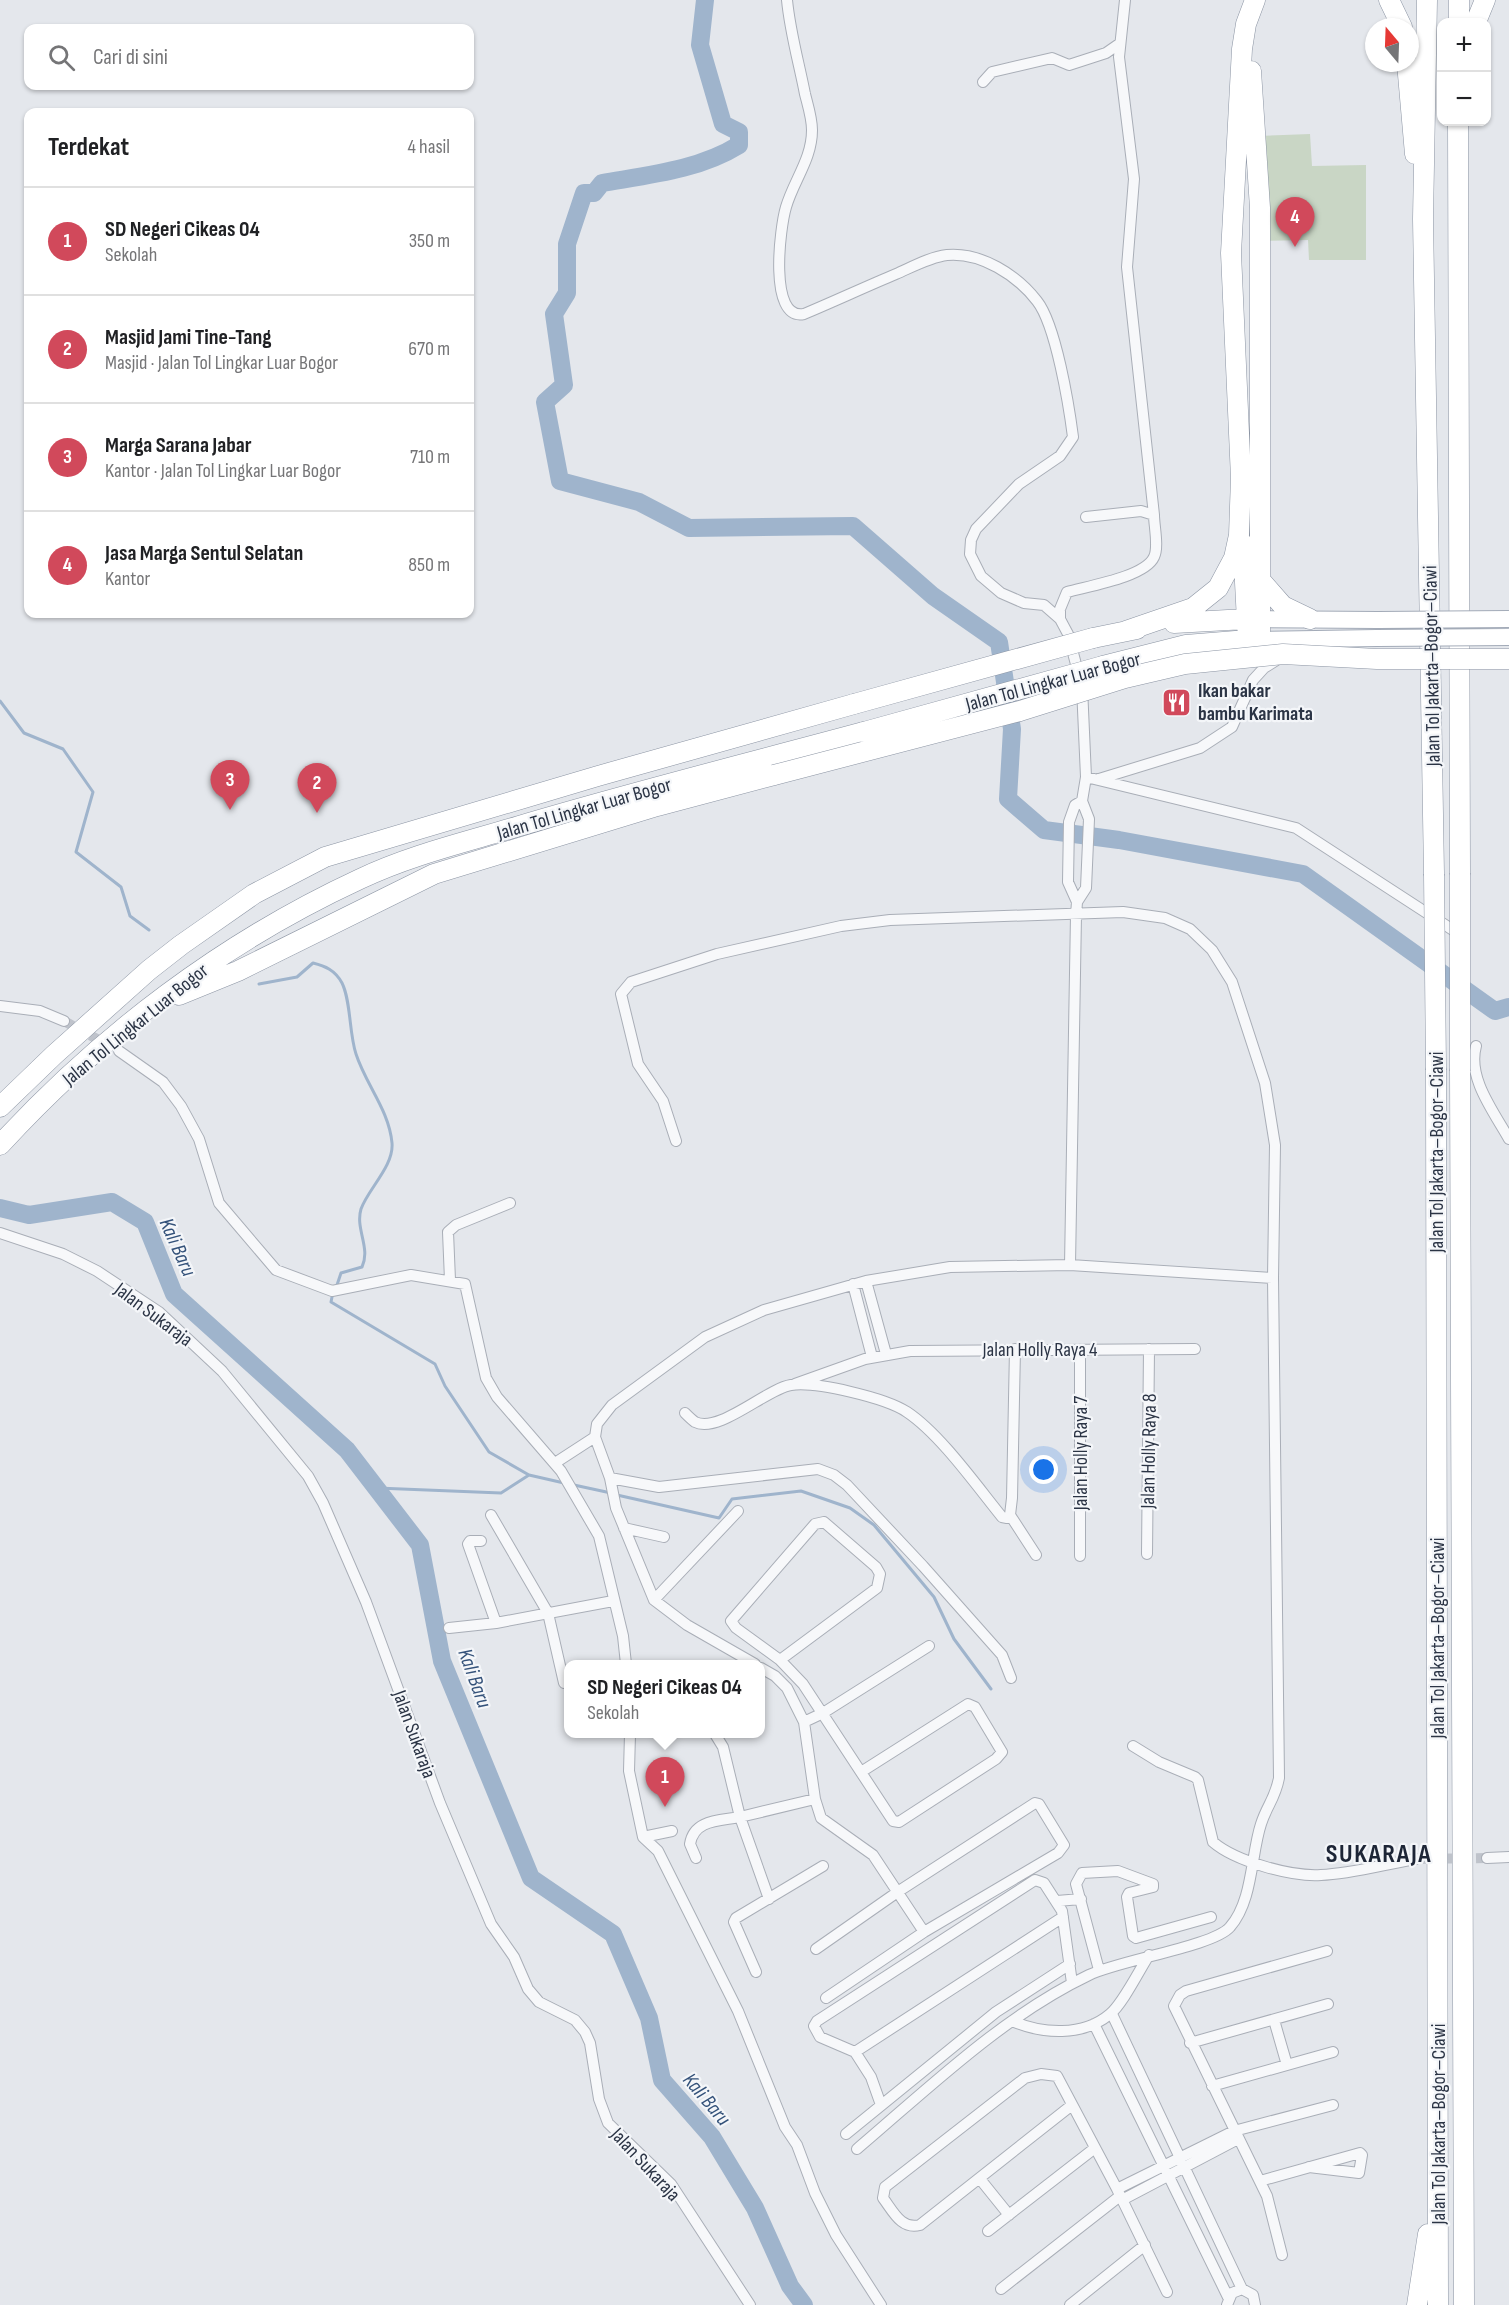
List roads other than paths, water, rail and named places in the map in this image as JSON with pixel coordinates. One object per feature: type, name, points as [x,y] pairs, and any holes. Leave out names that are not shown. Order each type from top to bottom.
[{"type":"highway","points":[[1254,639],[1241,478],[1231,253],[1242,49],[1245,24],[1255,0]]},
{"type":"highway","points":[[1253,618],[1261,581],[1260,208],[1250,60],[1259,18],[1269,0]]},
{"type":"highway","points":[[1389,0],[1398,18]]},
{"type":"highway","name":"Jalan Tol Jakarta–Bogor–Ciawi","points":[[1427,0],[1424,219],[1436,1070],[1438,2305]]},
{"type":"highway","points":[[1459,0],[1459,18]]},
{"type":"highway","points":[[1478,18],[1485,0]]},
{"type":"highway","points":[[1408,72],[1424,219]]},
{"type":"highway","name":"Jalan Tol Jakarta–Bogor–Ciawi","points":[[1458,126],[1464,2305]]},
{"type":"highway","points":[[1125,631],[1193,608],[1218,588],[1234,558],[1239,535],[1241,478]]},
{"type":"highway","points":[[1261,581],[1283,606],[1310,619]]},
{"type":"highway","name":"Jalan Tol Lingkar Luar Bogor","points":[[0,1107],[132,985],[189,939],[254,894],[325,857],[598,776],[1093,638],[1185,621],[1253,618]]},
{"type":"highway","name":"Jalan Tol Lingkar Luar Bogor","points":[[0,1145],[79,1067],[153,1005],[211,961],[300,909],[362,878],[434,852],[610,799],[1103,666],[1186,645],[1254,639]]},
{"type":"highway","points":[[153,1005],[238,971],[434,874],[657,806],[1020,711],[1125,678],[1185,664],[1283,654],[1377,659],[1509,659]]},
{"type":"highway","points":[[1417,2305],[1437,2157]]},
{"type":"main road","points":[[1253,618],[1509,619]]},
{"type":"main road","points":[[1254,639],[1509,637]]},
{"type":"street","points":[[787,0],[812,127],[811,150],[786,207],[778,246],[782,296],[789,311],[797,316],[804,315],[922,262],[946,255],[990,263],[1008,274],[1038,302],[1046,318],[1067,395],[1073,437],[1060,456],[1019,484],[976,529],[971,540],[970,554],[981,576],[1001,593],[1024,603],[1044,605],[1060,619],[1068,634],[1082,687],[1086,777],[1082,801],[1088,811],[1089,823],[1086,888],[1077,902],[1076,915],[1070,1265]]},
{"type":"street","points":[[1060,619],[1060,609],[1067,592],[1120,578],[1148,567],[1156,555],[1154,515],[1128,267],[1134,179],[1119,44],[1125,0]]},
{"type":"street","points":[[982,82],[992,72],[1052,58],[1069,65],[1106,53],[1119,44]]},
{"type":"street","points":[[1086,517],[1141,511],[1154,515]]},
{"type":"street","points":[[1099,779],[1200,748],[1232,727],[1253,680],[1264,668],[1283,657],[1287,638]]},
{"type":"street","points":[[1086,777],[1296,828],[1323,843],[1456,932],[1467,932]]},
{"type":"street","points":[[1077,902],[1068,882],[1070,822],[1075,805],[1082,801]]},
{"type":"street","points":[[676,1141],[663,1101],[638,1064],[621,994],[631,982],[717,954],[841,926],[890,920],[1124,912],[1165,918],[1190,929],[1212,950],[1232,982],[1265,1083],[1275,1145],[1274,1278],[1279,1778],[1275,1798],[1261,1824],[1255,1863],[1236,1919],[1229,1928],[1212,1939],[1099,1970],[1072,1983],[1012,2021],[857,2149]]},
{"type":"street","points":[[0,1006],[40,1011],[64,1021]]},
{"type":"street","points":[[1476,1046],[1472,1060],[1476,1076],[1509,1139]]},
{"type":"street","points":[[119,1051],[163,1082],[181,1106],[199,1139],[219,1203],[276,1270],[290,1277],[336,1290],[411,1275],[465,1284],[468,1289],[486,1378],[558,1467],[572,1487],[599,1536],[625,1660]]},
{"type":"street","points":[[450,1280],[447,1232],[456,1225],[510,1203]]},
{"type":"street","name":"Jalan Sukaraja","points":[[0,1233],[63,1254],[97,1271],[159,1312],[222,1371],[308,1476],[323,1503],[362,1592],[440,1803],[491,1924],[513,1957],[528,1989],[539,2002],[575,2020],[585,2032],[590,2043],[599,2099],[608,2123],[671,2184],[750,2305]]},
{"type":"street","points":[[746,1660],[687,1625],[654,1600],[616,1508],[595,1437],[597,1424],[612,1405],[705,1337],[764,1310],[852,1284],[950,1267],[1070,1265],[1274,1278]]},
{"type":"street","points":[[866,1281],[886,1354]]},
{"type":"street","points":[[852,1284],[872,1357]]},
{"type":"street","name":"Jalan Holly Raya 4","points":[[685,1413],[696,1423],[712,1424],[791,1385],[886,1354],[937,1349],[1195,1349]]},
{"type":"street","points":[[1015,1349],[1010,1515],[1036,1555]]},
{"type":"street","name":"Jalan Holly Raya 8","points":[[1147,1554],[1149,1349]]},
{"type":"street","name":"Jalan Holly Raya 7","points":[[1080,1350],[1080,1556]]},
{"type":"street","points":[[791,1385],[845,1390],[884,1401],[907,1412],[941,1444],[1002,1517],[1007,1518],[1010,1515]]},
{"type":"street","points":[[558,1467],[595,1437]]},
{"type":"street","points":[[610,1482],[659,1487],[818,1469],[826,1471],[847,1485],[923,1566],[1002,1655],[1011,1678]]},
{"type":"street","points":[[654,1600],[738,1511]]},
{"type":"street","points":[[491,1515],[548,1613],[564,1683]]},
{"type":"street","points":[[780,1660],[877,1588],[880,1574],[876,1567],[824,1522],[815,1524],[731,1621],[736,1629],[780,1660],[803,1684],[893,1821],[899,1822],[996,1759],[1002,1752],[975,1707],[968,1704],[861,1772]]},
{"type":"street","points":[[624,1528],[663,1537]]},
{"type":"street","points":[[481,1541],[470,1541],[468,1544],[496,1623]]},
{"type":"street","points":[[449,1628],[496,1623],[613,1601]]},
{"type":"street","points":[[804,1722],[823,1713],[929,1646]]},
{"type":"street","points":[[765,1670],[775,1676],[787,1688],[804,1722],[815,1798],[821,1818],[873,1855],[924,1932]]},
{"type":"street","points":[[630,1738],[629,1771],[643,1836],[658,1851],[738,2011],[785,2127],[797,2145],[825,2214],[881,2305]]},
{"type":"street","points":[[717,1738],[723,1747],[740,1817],[769,1899]]},
{"type":"street","points":[[1133,1746],[1159,1762],[1195,1777],[1198,1780],[1212,1842],[1219,1848],[1255,1863],[1297,1874],[1321,1875],[1416,1859]]},
{"type":"street","points":[[696,1858],[690,1844],[696,1828],[704,1824],[815,1798]]},
{"type":"street","points":[[816,1949],[899,1891],[1035,1803],[1039,1804],[1063,1842],[1064,1846],[1058,1853],[924,1932],[826,1998]]},
{"type":"street","points":[[643,1836],[672,1831]]},
{"type":"street","points":[[1487,1858],[1509,1857]]},
{"type":"street","points":[[756,1972],[734,1922],[736,1918],[823,1866]]},
{"type":"street","points":[[1099,1970],[1077,1884],[1082,1873],[1118,1871],[1153,1884],[1153,1887],[1129,1893]]},
{"type":"street","points":[[1118,1871],[1129,1893],[1126,1903],[1133,1936],[1136,1938],[1211,1917]]},
{"type":"street","points":[[881,2105],[871,2077],[855,2052],[820,2037],[814,2026],[817,2021],[1035,1880],[1044,1883],[1057,1901],[1063,1917],[1072,1983]]},
{"type":"street","points":[[1057,1901],[1081,1899]]},
{"type":"street","points":[[855,2052],[1063,1917]]},
{"type":"street","points":[[1282,2255],[1270,2202],[1175,2011],[1180,1995],[1327,1951]]},
{"type":"street","points":[[1012,2021],[1026,2027],[1057,2033],[1094,2024],[1112,2014],[1149,1955]]},
{"type":"street","points":[[846,2134],[996,2012],[1070,1964]]},
{"type":"street","points":[[1190,2043],[1328,2004]]},
{"type":"street","points":[[1112,2014],[1242,2289],[1253,2295],[1255,2305]]},
{"type":"street","points":[[1274,2020],[1287,2065]]},
{"type":"street","points":[[1094,2024],[1228,2301]]},
{"type":"street","points":[[1212,2086],[1333,2052]]},
{"type":"street","points":[[1072,2105],[920,2225],[914,2227],[903,2223],[883,2198],[885,2187],[1025,2078],[1041,2074],[1057,2076],[1120,2195],[1167,2292]]},
{"type":"street","points":[[1001,2289],[1120,2195],[1236,2135],[1334,2105]]},
{"type":"street","points":[[988,2231],[1095,2148]]},
{"type":"street","points":[[1260,2181],[1309,2167]]},
{"type":"street","points":[[980,2179],[1008,2214]]},
{"type":"street","points":[[1070,2305],[1145,2245]]},
{"type":"street","points":[[1228,2301],[1232,2293],[1242,2289]]},
{"type":"waterway","points":[[705,0],[700,45],[723,124],[739,132],[739,145],[690,166],[602,183],[594,193],[584,193],[567,244],[567,293],[554,314],[564,385],[545,402],[560,481],[639,502],[689,528],[853,526],[933,596],[999,642],[1012,729],[1008,799],[1044,830],[1119,840],[1303,874],[1495,1011],[1509,1007]]},
{"type":"waterway","points":[[0,701],[24,733],[63,749],[93,792],[76,852],[121,887],[130,916],[149,930]]},
{"type":"waterway","points":[[259,984],[297,977],[313,963],[326,967],[336,975],[345,990],[356,1054],[390,1131],[392,1152],[385,1169],[361,1209],[360,1224],[365,1253],[362,1267],[341,1273],[336,1288]]},
{"type":"waterway","name":"Kali Baru","points":[[0,1208],[29,1215],[112,1202],[145,1222],[174,1294],[347,1450],[420,1545],[442,1661],[531,1878],[613,1934],[649,2018],[662,2080],[712,2137],[755,2208],[790,2286],[804,2305]]},
{"type":"waterway","points":[[332,1297],[331,1302],[435,1364],[445,1386],[489,1452],[529,1475]]},
{"type":"waterway","points":[[377,1488],[501,1493],[529,1475],[564,1483]]},
{"type":"waterway","points":[[574,1485],[611,1493]]},
{"type":"waterway","points":[[617,1495],[719,1518],[732,1499],[801,1491],[850,1508],[874,1525],[934,1597],[954,1639],[991,1689]]},
{"type":"tunnel","points":[[64,1021],[108,1045]]},
{"type":"tunnel","points":[[1416,1859],[1487,1858]]},
{"type":"place","name":"Jasa Marga Sentul Selatan","points":[[1295,247]]},
{"type":"place","name":"Ikan bakar bambu Karimata","points":[[1177,702]]},
{"type":"place","name":"Marga Sarana Jabar","points":[[230,810]]},
{"type":"place","name":"Masjid Jami Tine-Tang","points":[[317,813]]},
{"type":"place","name":"SD Negeri Cikeas 04","points":[[665,1807]]},
{"type":"district","name":"SUKARAJA","points":[[1379,1853]]}]
